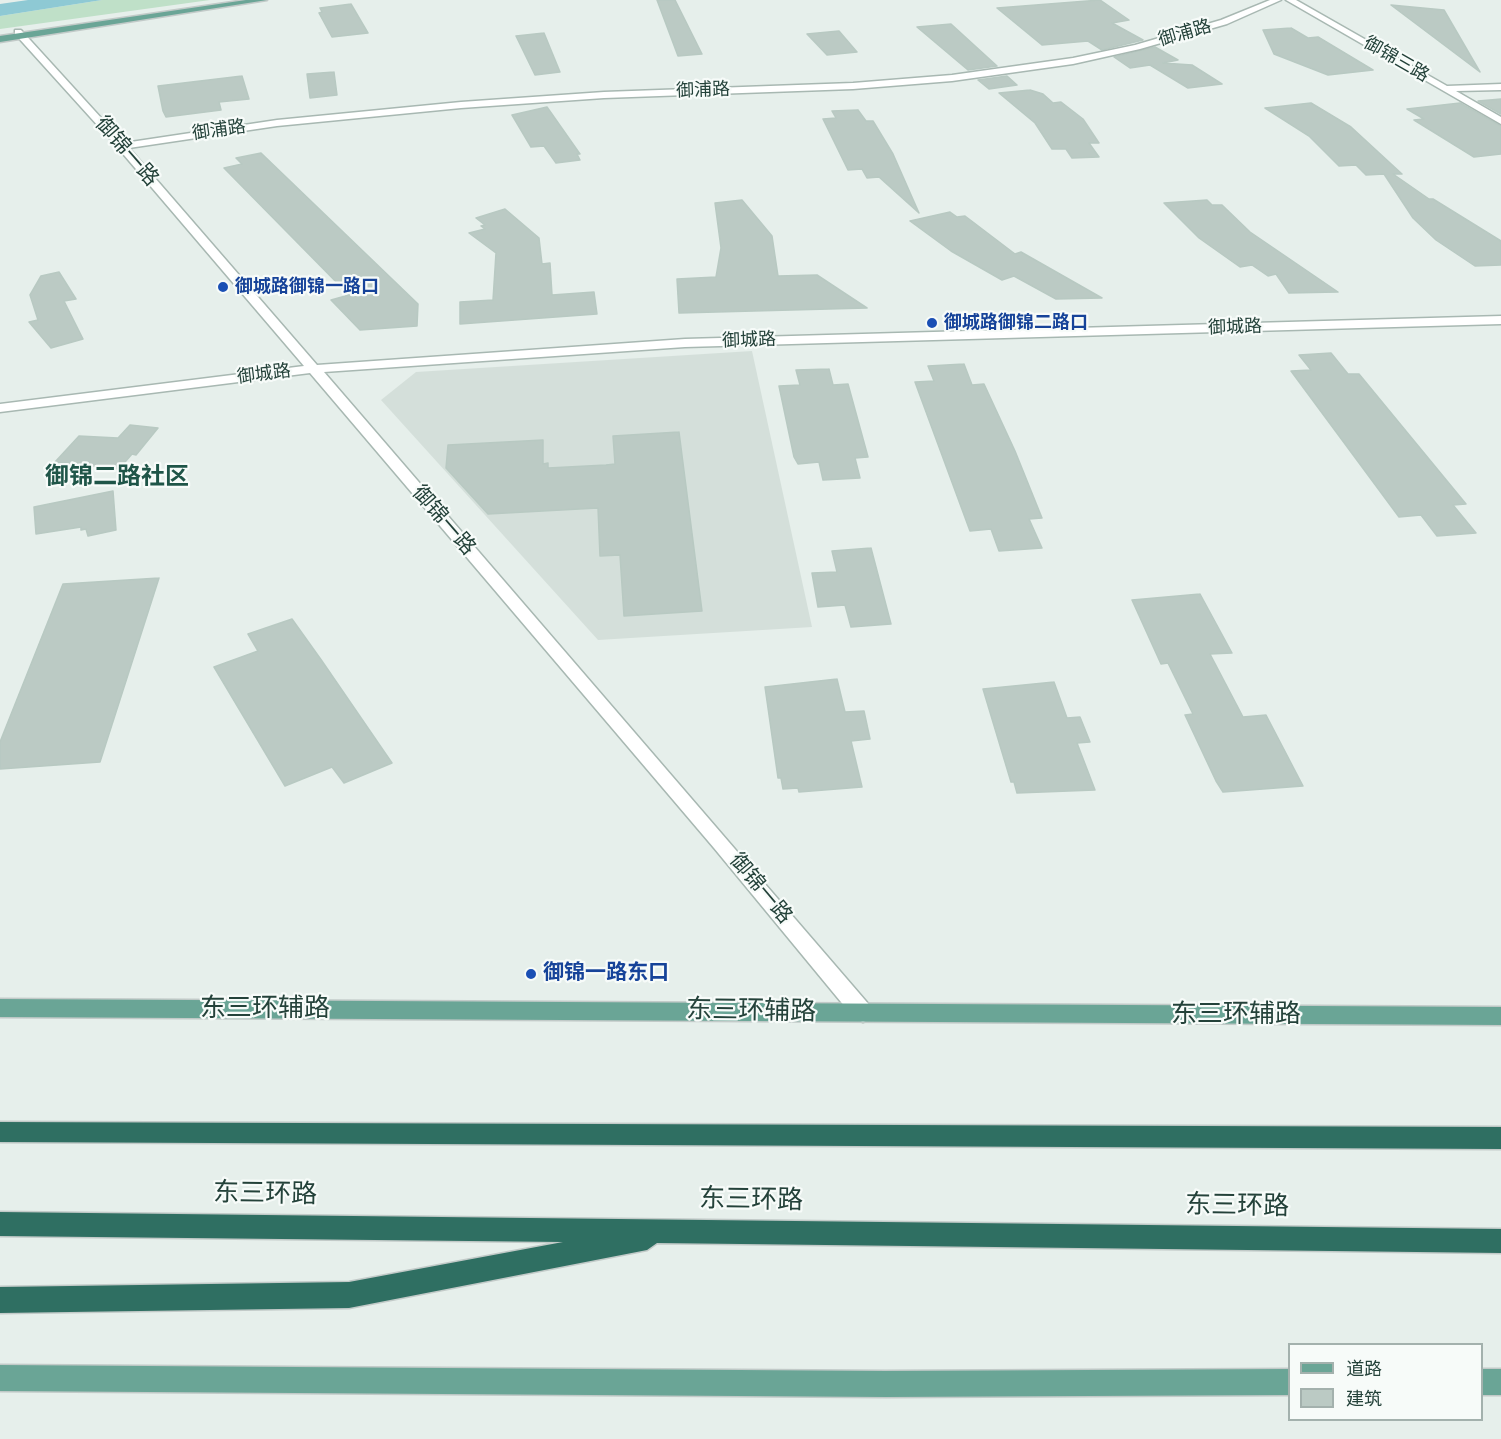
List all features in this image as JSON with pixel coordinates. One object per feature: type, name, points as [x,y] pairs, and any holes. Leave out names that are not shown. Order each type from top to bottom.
[{"type":"highway","points":[[0,1132],[1501,1138]]},
{"type":"highway","name":"东三环路","points":[[0,1224],[1501,1241]]},
{"type":"highway","points":[[0,1300],[349,1295],[685,1230]]},
{"type":"main road","points":[[0,37],[240,0]]},
{"type":"main road","points":[[20,34],[263,0]]},
{"type":"main road","name":"东三环辅路","points":[[0,1008],[1501,1016]]},
{"type":"main road","points":[[0,1378],[886,1384],[1288,1382]]},
{"type":"main road","points":[[1483,1382],[1501,1382]]},
{"type":"street","name":"御浦路","points":[[122,146],[277,123],[461,105],[604,95],[853,86],[970,76],[1073,61],[1159,42],[1224,22],[1277,0]]},
{"type":"street","name":"御锦三路","points":[[1290,0],[1501,120]]},
{"type":"street","name":"御锦一路","points":[[20,34],[122,146],[714,834],[863,1013]]},
{"type":"street","points":[[1446,89],[1501,87]]},
{"type":"street","name":"御城路","points":[[0,408],[312,369],[685,343],[1501,320]]},
{"type":"shaded area","points":[[752,351],[812,627],[598,640],[381,400],[416,372]]},
{"type":"green space","points":[[102,0],[210,0],[0,29],[0,16]]},
{"type":"water","points":[[28,0],[102,0],[0,16],[0,4]]},
{"type":"building","points":[[657,0],[675,0],[702,54],[678,56]]},
{"type":"building","points":[[1100,0],[1129,20],[1112,23],[1143,40],[1102,50],[1088,41],[1042,45],[997,8]]},
{"type":"building","points":[[351,4],[368,33],[332,37],[319,13],[322,12],[320,8]]},
{"type":"building","points":[[1391,5],[1444,10],[1480,72]]},
{"type":"building","points":[[951,24],[997,66],[968,70],[917,27]]},
{"type":"building","points":[[1291,28],[1308,38],[1318,37],[1373,70],[1328,75],[1274,54],[1263,30]]},
{"type":"building","points":[[839,31],[857,52],[827,55],[807,34]]},
{"type":"building","points":[[544,33],[560,72],[535,75],[516,36]]},
{"type":"building","points":[[1155,47],[1178,60],[1163,63],[1192,65],[1222,84],[1188,88],[1150,65],[1130,68],[1114,57]]},
{"type":"building","points":[[334,72],[337,95],[310,98],[307,74]]},
{"type":"building","points":[[242,76],[249,99],[219,102],[221,110],[166,117],[163,111],[158,86]]},
{"type":"building","points":[[1007,76],[1017,85],[989,89],[978,80]]},
{"type":"building","points":[[1030,90],[1043,94],[1053,103],[1061,102],[1083,119],[1099,143],[1089,143],[1099,157],[1072,158],[1066,149],[1052,149],[1035,123],[999,93]]},
{"type":"building","points":[[1501,99],[1501,114],[1478,101]]},
{"type":"building","points":[[1311,103],[1351,127],[1402,174],[1393,174],[1429,199],[1433,199],[1501,241],[1501,265],[1475,266],[1436,240],[1413,218],[1384,174],[1366,175],[1356,165],[1339,166],[1309,136],[1265,108]]},
{"type":"building","points":[[1460,103],[1501,126],[1501,154],[1474,157],[1414,120],[1424,119],[1407,109]]},
{"type":"building","points":[[547,107],[580,154],[577,154],[580,160],[556,163],[544,146],[531,147],[512,115]]},
{"type":"building","points":[[858,110],[866,121],[873,121],[893,154],[919,213],[879,177],[867,178],[862,169],[848,170],[823,119],[836,118],[832,111]]},
{"type":"building","points":[[261,153],[418,304],[417,326],[360,330],[331,300],[349,295],[224,168],[242,164],[236,158]]},
{"type":"building","points":[[742,200],[772,236],[778,276],[817,275],[867,308],[679,313],[677,279],[716,277],[721,248],[715,203]]},
{"type":"building","points":[[1207,200],[1212,205],[1222,205],[1250,232],[1338,292],[1289,293],[1276,274],[1268,276],[1252,265],[1240,267],[1199,238],[1164,203]]},
{"type":"building","points":[[505,209],[539,238],[542,264],[550,263],[552,295],[594,292],[597,314],[460,324],[460,302],[493,300],[496,253],[469,233],[485,229],[481,226],[485,225],[476,218]]},
{"type":"building","points":[[950,212],[957,217],[965,216],[1015,254],[1021,252],[1102,298],[1056,299],[1014,276],[1002,280],[951,251],[910,221]]},
{"type":"building","points":[[59,272],[76,299],[64,301],[83,339],[51,348],[29,322],[38,320],[30,295],[41,276]]},
{"type":"building","points":[[1331,353],[1348,374],[1359,374],[1466,504],[1453,505],[1476,533],[1437,536],[1421,515],[1399,517],[1291,371],[1311,370],[1299,355]]},
{"type":"building","points":[[964,364],[972,385],[984,384],[1015,451],[1042,518],[1029,519],[1042,548],[999,551],[991,529],[970,531],[915,382],[934,381],[928,366]]},
{"type":"building","points":[[829,369],[833,385],[848,384],[868,457],[855,458],[860,478],[823,480],[819,462],[798,464],[794,457],[779,386],[800,385],[796,370]]},
{"type":"building","points":[[130,425],[158,428],[136,455],[132,454],[119,469],[55,462],[79,436],[118,438]]},
{"type":"building","points":[[679,432],[702,611],[624,616],[620,555],[600,556],[598,508],[488,514],[446,468],[448,445],[543,440],[543,464],[548,463],[548,468],[606,465],[615,464],[613,436]]},
{"type":"building","points":[[113,491],[116,530],[88,536],[86,529],[81,530],[81,527],[36,534],[34,507]]},
{"type":"building","points":[[871,548],[891,624],[851,627],[845,605],[818,607],[812,573],[837,572],[832,551]]},
{"type":"building","points":[[159,578],[100,762],[0,769],[0,742],[63,584]]},
{"type":"building","points":[[1200,594],[1232,653],[1210,654],[1243,717],[1266,715],[1303,786],[1223,792],[1216,781],[1185,715],[1193,714],[1168,663],[1161,664],[1132,600]]},
{"type":"building","points":[[292,619],[392,763],[344,783],[332,767],[285,786],[214,667],[258,651],[248,634]]},
{"type":"building","points":[[837,679],[845,712],[864,711],[870,739],[851,741],[862,787],[799,792],[798,788],[783,789],[781,778],[778,778],[765,687]]},
{"type":"building","points":[[1054,682],[1067,718],[1080,717],[1090,742],[1077,743],[1095,790],[1017,793],[1014,782],[1011,782],[983,689]]},
{"type":"place","name":"御城路御锦一路口","points":[[223,287]]},
{"type":"place","name":"御城路御锦二路口","points":[[932,323]]},
{"type":"place","name":"御锦一路东口","points":[[531,974]]},
{"type":"district","name":"御锦二路社区","points":[[117,478]]}]
